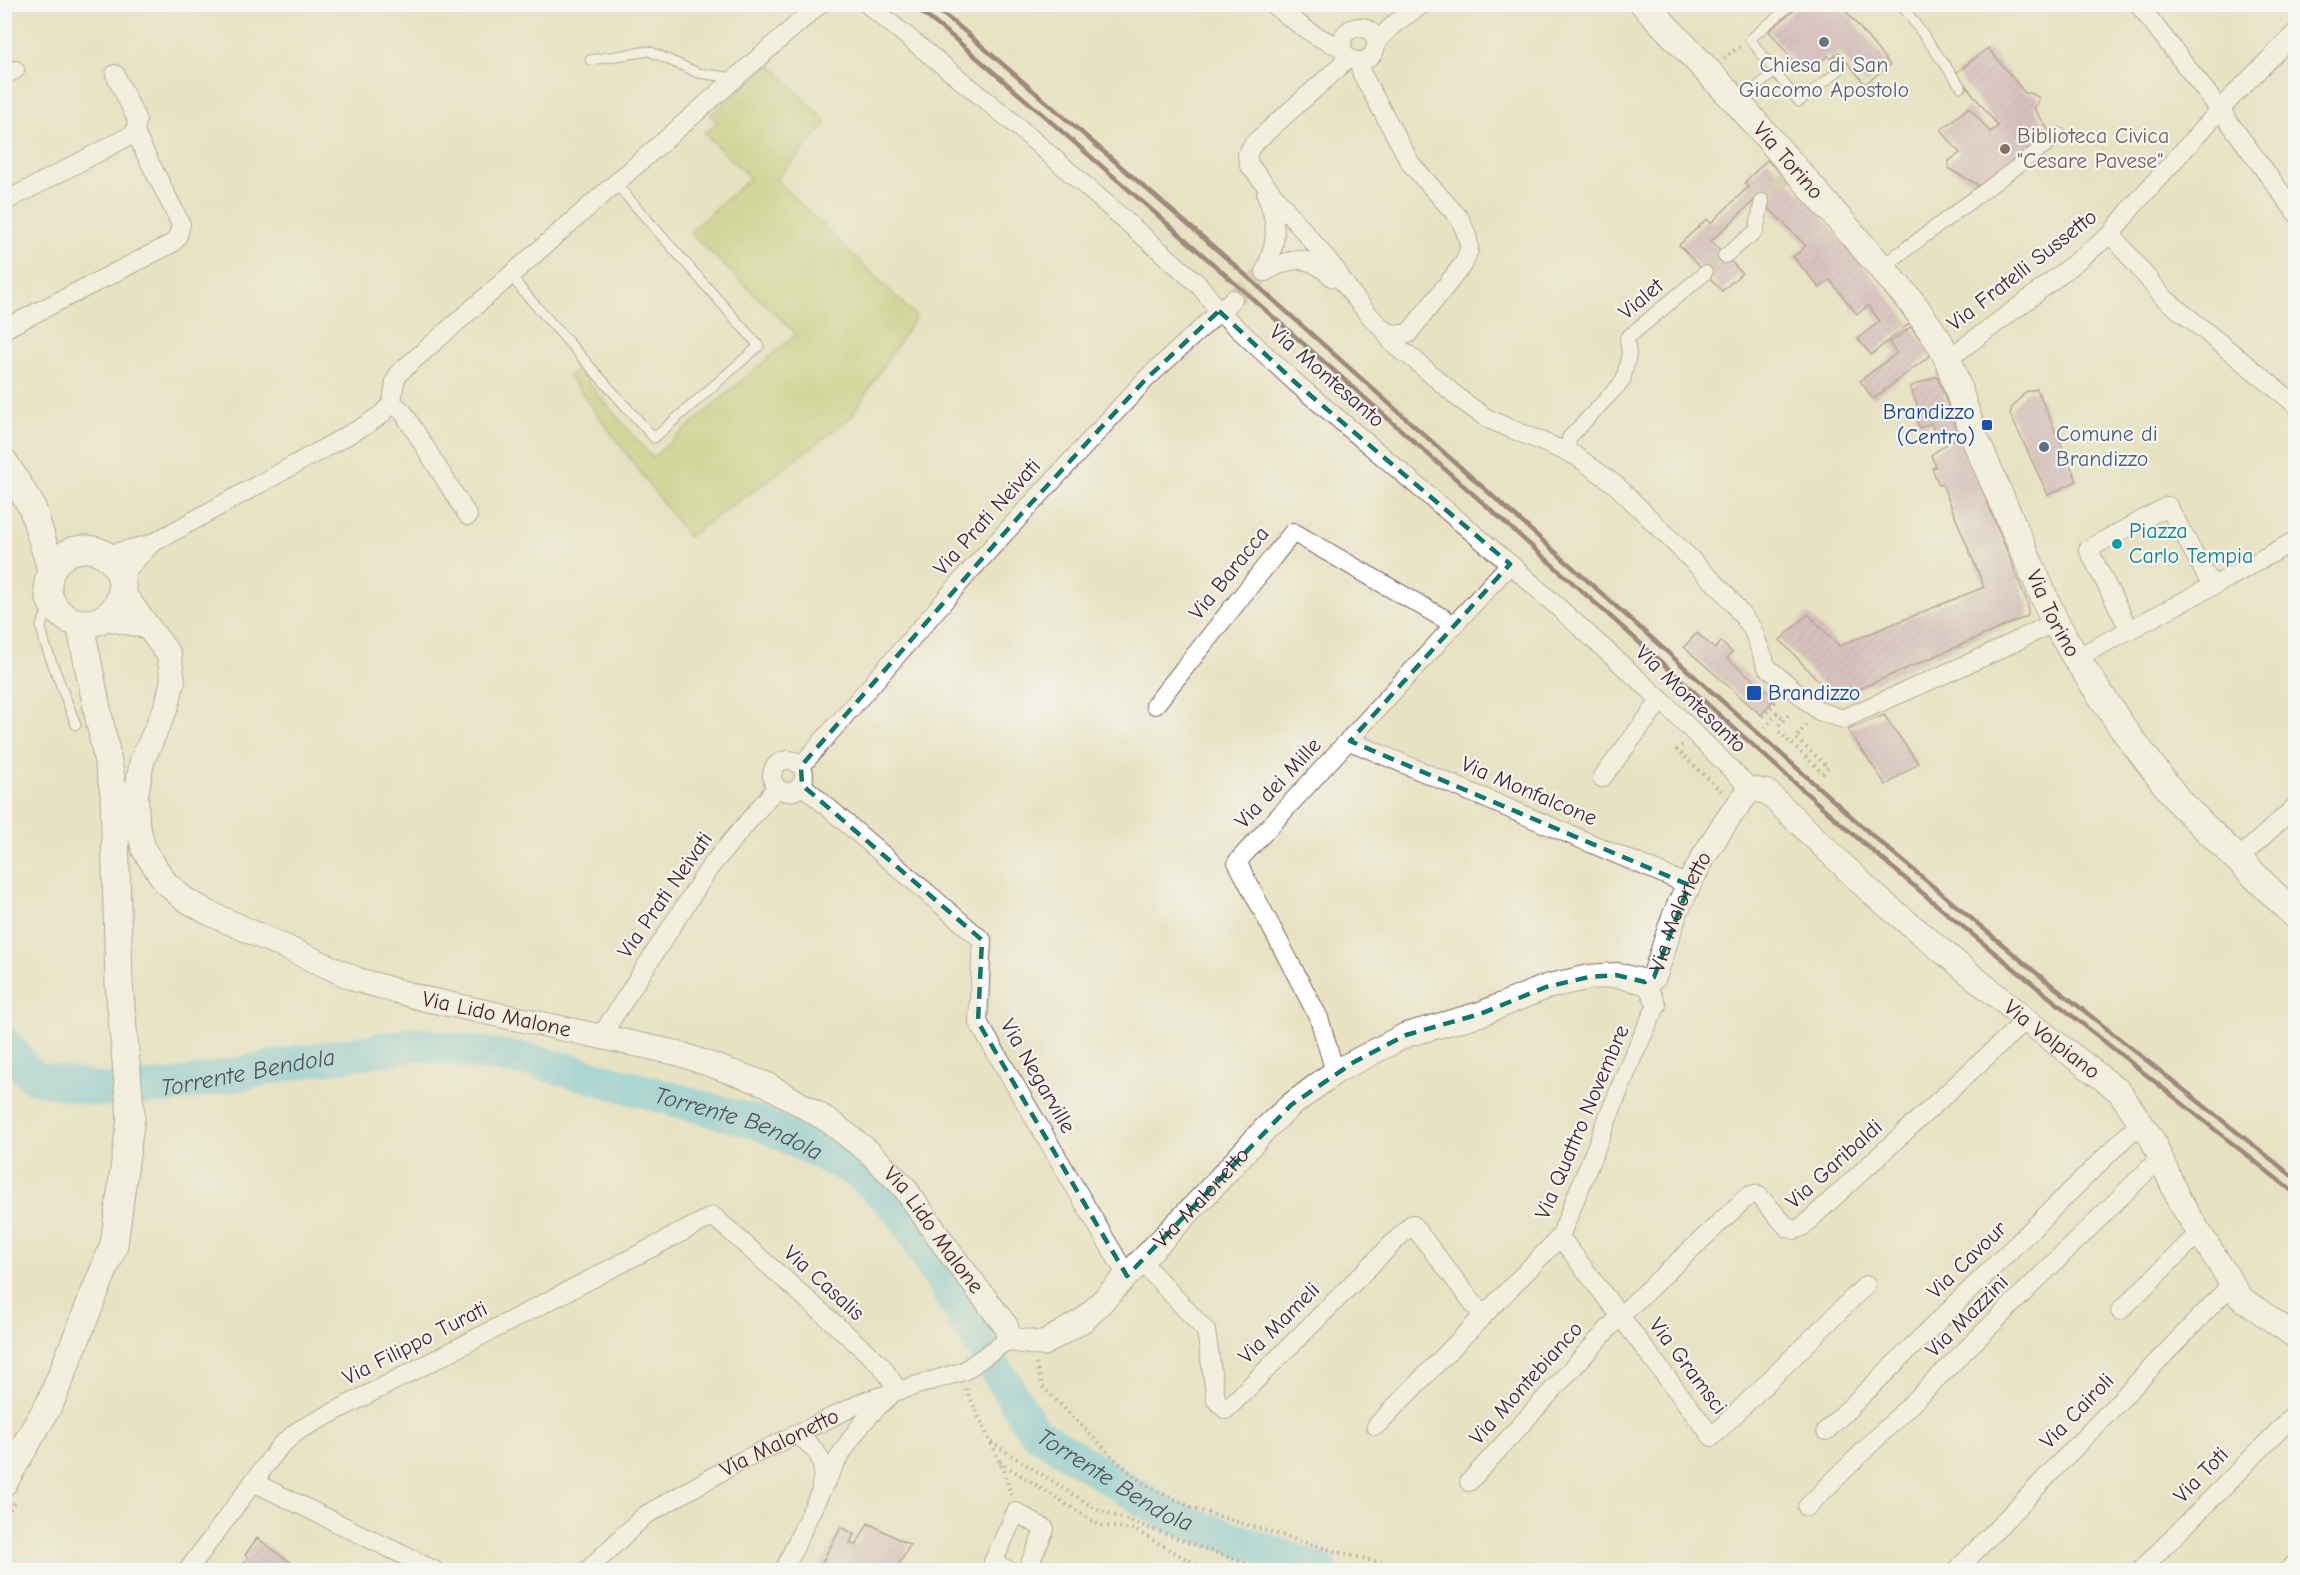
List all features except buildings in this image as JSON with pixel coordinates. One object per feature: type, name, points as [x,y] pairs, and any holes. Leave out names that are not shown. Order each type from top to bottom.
[{"type":"main road","name":"Via Torino","points":[[1649,6],[1737,102],[1790,174],[1913,304],[1948,359],[1975,439],[2055,622],[2076,658],[2124,730],[2180,803],[2295,916]]},
{"type":"main road","points":[[4,462],[32,507],[51,569]]},
{"type":"main road","points":[[32,507],[78,549]]},
{"type":"main road","points":[[78,549],[98,550],[116,575],[113,611],[93,621],[69,620],[59,614],[51,604],[48,593],[47,581],[57,560],[78,549]]},
{"type":"main road","points":[[4,1482],[51,1401],[114,1245],[131,1117],[119,984],[114,792],[93,621]]},
{"type":"street","name":"Via Montesanto","points":[[867,4],[1009,119],[1199,285],[1219,311],[1297,384],[1510,564],[1661,700],[1751,789]]},
{"type":"street","points":[[1272,4],[1311,34],[1356,45]]},
{"type":"street","points":[[1343,285],[1336,270],[1261,182],[1249,165],[1247,155],[1253,144],[1336,70],[1356,45],[1423,4]]},
{"type":"street","points":[[2138,4],[2221,111],[2295,213]]},
{"type":"street","points":[[116,575],[151,544],[382,414],[392,403],[395,381],[399,373],[737,78],[810,7]]},
{"type":"street","name":"Via Fratelli Sussetto","points":[[1948,359],[2111,234],[2133,206],[2295,32]]},
{"type":"street","points":[[1356,45],[1362,74],[1411,164],[1460,219],[1468,239],[1468,250],[1464,263],[1408,334],[1406,346],[1410,357]]},
{"type":"street","points":[[4,329],[173,243],[178,236],[181,224],[135,133],[137,120],[115,74]]},
{"type":"street","points":[[4,202],[135,133]]},
{"type":"street","points":[[1881,268],[2059,135]]},
{"type":"street","points":[[1261,182],[1273,210],[1276,235],[1275,246],[1265,272],[1288,260],[1310,261],[1317,264],[1343,285],[1385,330],[1388,338],[1402,353],[1410,357],[1461,400],[1488,419],[1568,453],[1616,484],[1725,593],[1752,628],[1767,667],[1815,708],[1843,719],[1990,654],[2055,622]]},
{"type":"street","points":[[1725,256],[1756,231],[1762,201]]},
{"type":"street","points":[[2111,234],[2163,297],[2295,406]]},
{"type":"street","name":"Vialet","points":[[1568,453],[1569,438],[1623,381],[1629,354],[1627,338],[1705,273]]},
{"type":"street","name":"Via Prati Neivati","points":[[801,766],[1022,513],[1146,379],[1233,299]]},
{"type":"street","points":[[1385,330],[1396,334],[1408,334]]},
{"type":"street","points":[[392,403],[403,412],[468,516]]},
{"type":"street","points":[[2129,629],[2088,549],[2168,506],[2212,586]]},
{"type":"street","name":"Via Baracca","points":[[1155,705],[1293,532],[1455,625]]},
{"type":"street","points":[[2076,658],[2295,540]]},
{"type":"street","points":[[116,575],[151,544]]},
{"type":"street","name":"Via dei Mille","points":[[1335,1072],[1319,1018],[1237,862],[1510,564]]},
{"type":"street","name":"Via Lido Malone","points":[[116,575],[146,626],[160,640],[169,655],[173,680],[168,705],[142,760],[136,795],[137,823],[144,850],[165,882],[183,898],[207,912],[358,980],[424,999],[677,1053],[766,1084],[829,1121],[869,1152],[904,1187],[950,1253],[1006,1326],[1012,1342]]},
{"type":"street","points":[[93,621],[146,626]]},
{"type":"street","points":[[1602,778],[1661,700]]},
{"type":"street","name":"Via Monfalcone","points":[[1350,741],[1689,885]]},
{"type":"street","points":[[787,759],[797,762],[805,776],[801,785],[792,792],[781,790],[772,778],[774,768],[787,759]]},
{"type":"street","name":"Via Negarville","points":[[801,785],[982,940],[978,1022],[1133,1268]]},
{"type":"street","name":"Via Prati Neivati","points":[[601,1036],[710,867],[777,787]]},
{"type":"street","name":"Via Malonetto","points":[[588,1570],[644,1516],[735,1464],[865,1401],[961,1371],[1012,1342],[1043,1344],[1085,1319],[1267,1127],[1291,1105],[1335,1072],[1406,1035],[1480,1014],[1546,987],[1588,977],[1616,975],[1645,982],[1654,977],[1679,904],[1709,846],[1751,789]]},
{"type":"street","name":"Via Volpiano","points":[[1751,789],[1767,792],[1873,894],[2026,1020],[2119,1091],[2152,1139],[2180,1202],[2241,1298],[2295,1337]]},
{"type":"street","points":[[2237,860],[2295,806]]},
{"type":"street","name":"Via Quattro Novembre","points":[[1376,1426],[1560,1237],[1632,1058],[1657,1005],[1645,982]]},
{"type":"street","name":"Via Garibaldi","points":[[1620,1316],[1748,1196],[1754,1194],[1759,1196],[1788,1228],[1795,1230],[1802,1227],[2026,1020]]},
{"type":"street","name":"Via Cavour","points":[[1826,1431],[2141,1122]]},
{"type":"street","name":"Via Mazzini","points":[[1807,1507],[2160,1158]]},
{"type":"street","name":"Via Casalis","points":[[713,1216],[881,1365],[898,1390]]},
{"type":"street","name":"Via Filippo Turati","points":[[188,1570],[280,1446],[299,1430],[713,1216]]},
{"type":"street","name":"Via Mameli","points":[[1133,1268],[1206,1331],[1216,1400],[1227,1410],[1412,1224],[1484,1316]]},
{"type":"street","points":[[2120,1311],[2199,1233]]},
{"type":"street","name":"Via Gramsci","points":[[1560,1237],[1712,1437],[1866,1285]]},
{"type":"street","name":"Via Cairoli","points":[[1957,1570],[2232,1284]]},
{"type":"street","name":"Via Montebianco","points":[[1469,1482],[1620,1316]]},
{"type":"street","points":[[784,1570],[843,1449],[861,1424],[879,1405],[898,1390]]},
{"type":"street","name":"Via Toti","points":[[2141,1570],[2295,1413]]},
{"type":"street","points":[[795,1434],[811,1444],[822,1463],[823,1480],[817,1502]]},
{"type":"street","points":[[253,1482],[434,1570]]},
{"type":"street","points":[[997,1568],[1016,1512],[1046,1528],[1028,1570]]},
{"type":"street","points":[[2288,1570],[2295,1563]]},
{"type":"lane","points":[[1792,4],[1750,39],[1798,102],[1842,68]]},
{"type":"lane","points":[[1901,4],[1961,87]]},
{"type":"lane","points":[[590,60],[649,51],[698,73],[737,78]]},
{"type":"lane","points":[[1737,102],[1775,72]]},
{"type":"lane","points":[[511,274],[521,289],[654,438],[759,346],[616,184]]},
{"type":"lane","points":[[51,604],[41,626],[76,725]]},
{"type":"path","points":[[1724,58],[1750,39]]},
{"type":"path","points":[[1763,717],[1780,696]]},
{"type":"path","points":[[1765,728],[1778,713],[1785,719]]},
{"type":"path","points":[[1779,725],[1790,713]]},
{"type":"path","points":[[1779,732],[1823,773],[1828,767],[1796,738],[1809,721]]},
{"type":"path","points":[[1012,1342],[1043,1387],[1120,1465],[1145,1485],[1192,1508],[1337,1552],[1412,1570]]},
{"type":"path","points":[[961,1371],[1000,1462],[1016,1512]]},
{"type":"path","points":[[991,1442],[1094,1508],[1264,1570]]},
{"type":"path","points":[[1000,1462],[1099,1525],[1135,1530],[1206,1570]]},
{"type":"highlighted area","points":[[1219,311],[1297,384],[1510,564],[1350,741],[1689,885],[1654,977],[1645,982],[1616,975],[1589,977],[1546,987],[1480,1014],[1406,1035],[1354,1062],[1291,1105],[1127,1276],[978,1022],[982,940],[802,785],[801,766],[1022,513],[1146,379]]},
{"type":"green space","points":[[770,64],[827,123],[776,180],[916,316],[851,417],[762,485],[688,537],[569,376],[577,369],[652,458],[796,334],[689,232],[750,178],[704,134],[717,122],[711,115]]},
{"type":"waterway","name":"Torrente Bendola","points":[[4,1043],[33,1077],[99,1090],[170,1087],[306,1061],[417,1044],[535,1061],[762,1124],[859,1173],[902,1212],[1034,1431],[1167,1515],[1322,1570]]},
{"type":"tunnel","points":[[1762,201],[1785,178]]},
{"type":"tunnel","points":[[1705,273],[1725,256]]},
{"type":"tunnel","points":[[1233,299],[1265,272]]},
{"type":"railway","points":[[911,4],[954,38],[1441,465],[1867,846],[2026,979],[2296,1194]]},
{"type":"railway","points":[[930,4],[962,29],[1223,255],[1873,836],[2034,971],[2296,1179]]},
{"type":"place","name":"Chiesa di San Giacomo Apostolo","points":[[1824,42]]},
{"type":"place","name":"Biblioteca Civica \"Cesare Pavese\"","points":[[2005,149]]},
{"type":"place","name":"Brandizzo (Centro)","points":[[1987,425]]},
{"type":"place","name":"Comune di Brandizzo","points":[[2044,447]]},
{"type":"place","name":"Piazza Carlo Tempia","points":[[2117,544]]},
{"type":"place","name":"Brandizzo","points":[[1754,693]]}]
